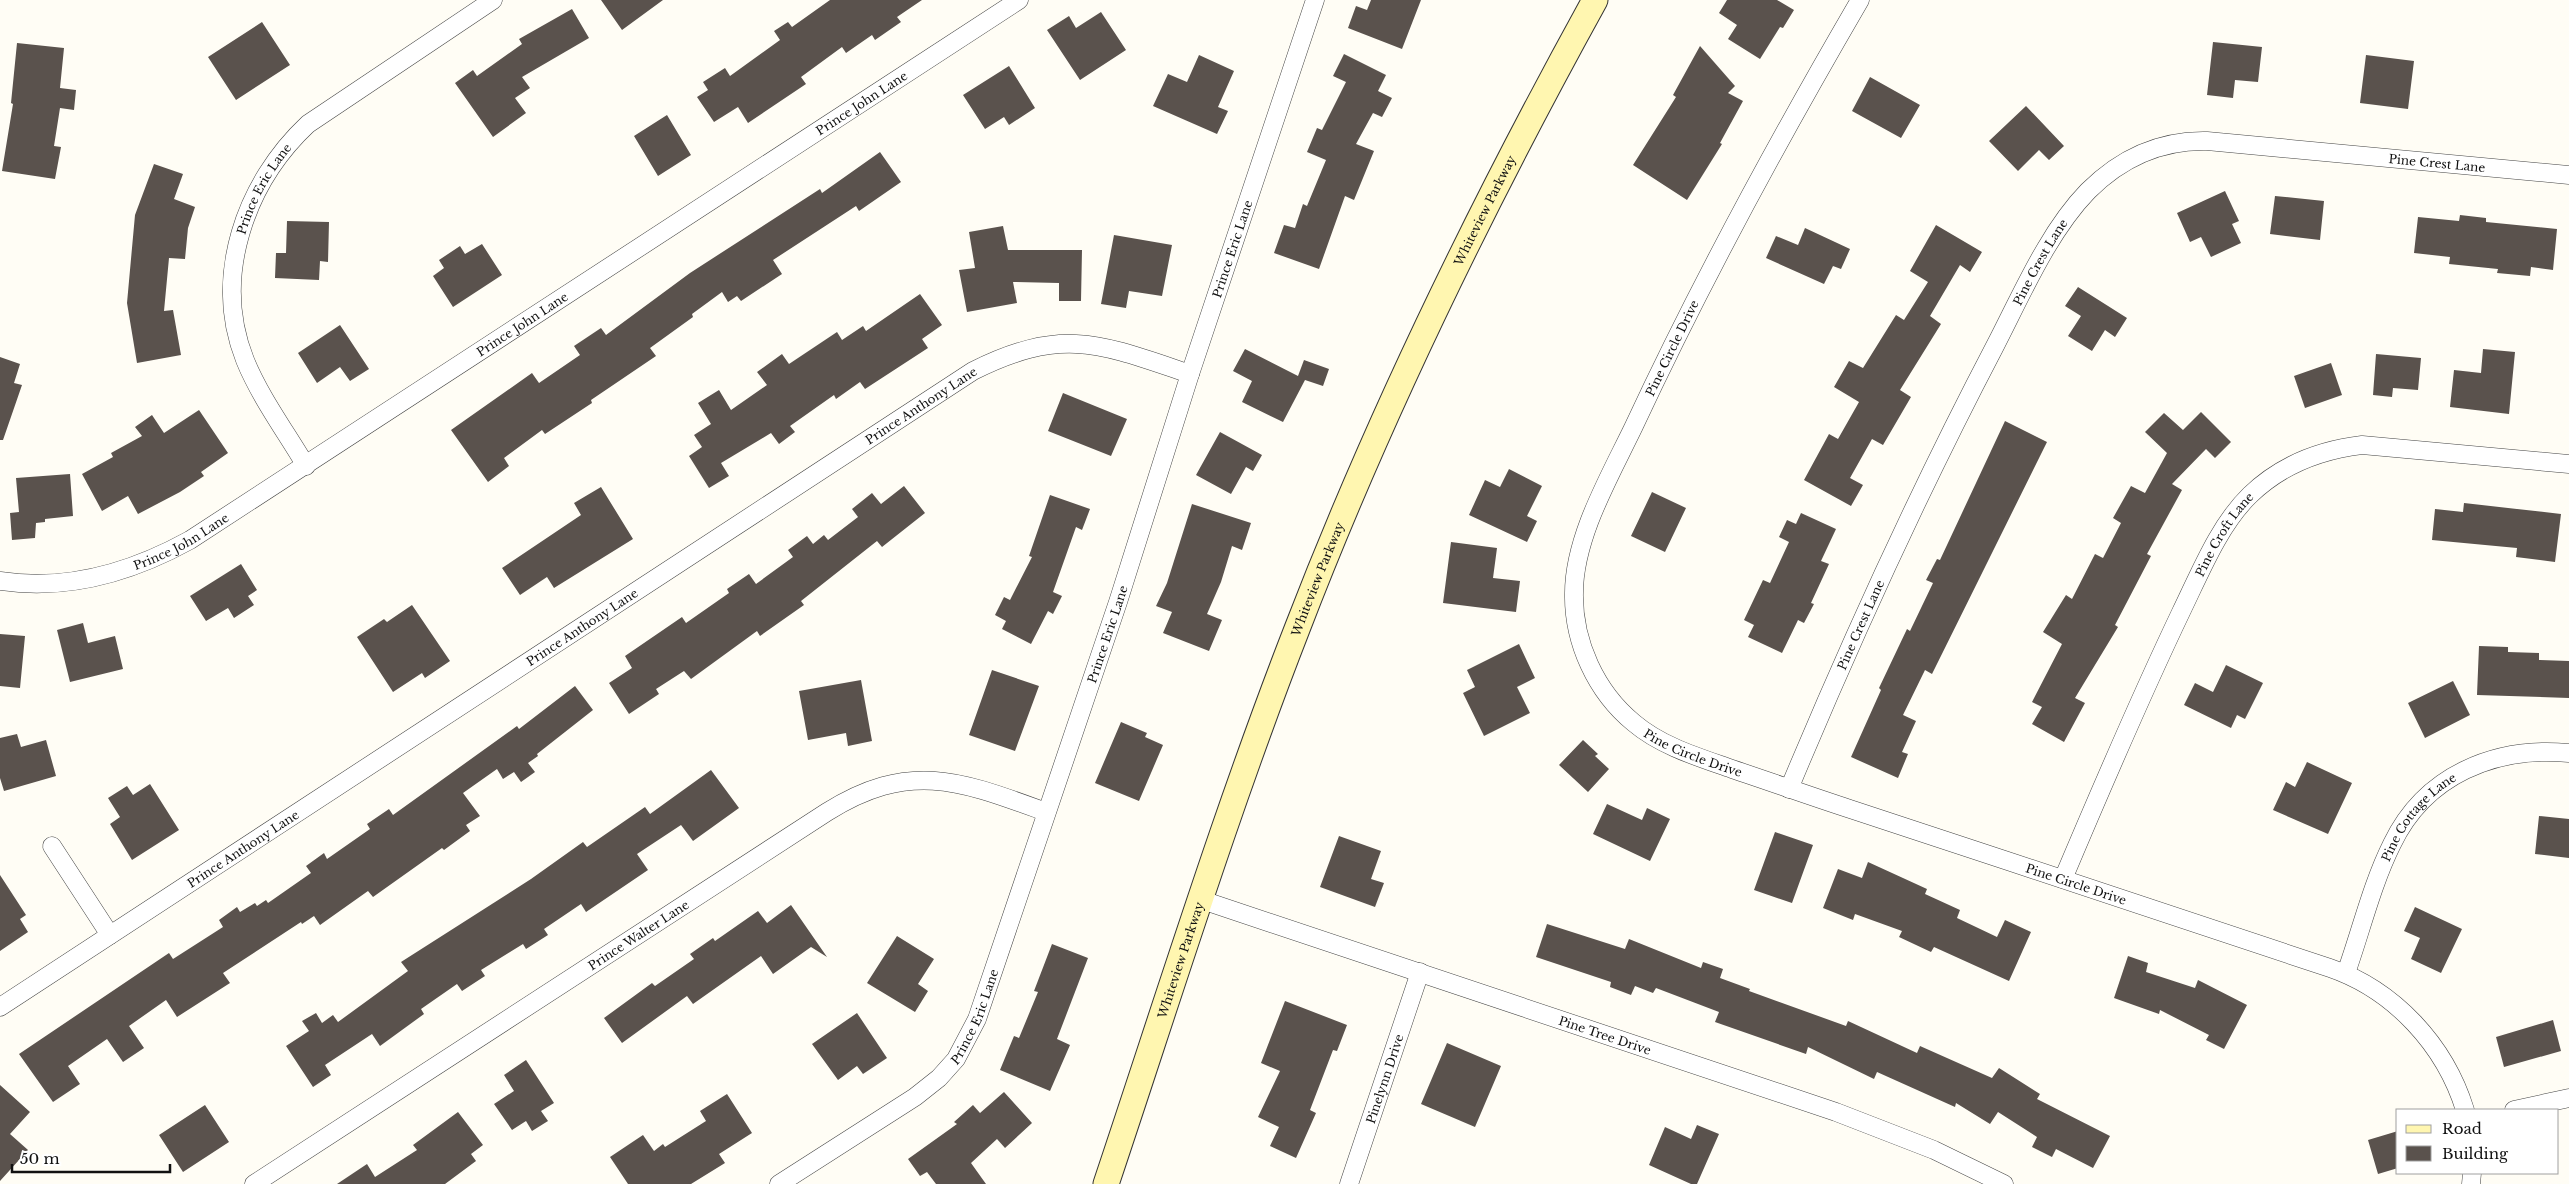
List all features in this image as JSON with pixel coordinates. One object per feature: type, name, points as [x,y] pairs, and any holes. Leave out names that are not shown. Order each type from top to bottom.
[{"type":"street","name":"Prince Eric Lane","points":[[306,466],[255,381],[240,347],[233,287],[237,248],[246,212],[272,164],[282,150],[308,124],[493,0]]},
{"type":"street","name":"Prince John Lane","points":[[0,581],[48,583],[85,579],[135,566],[190,540],[1020,0]]},
{"type":"street","name":"Prince Eric Lane","points":[[779,1184],[914,1098],[939,1078],[956,1059],[970,1035],[985,998],[1118,602],[1190,374],[1315,0]]},
{"type":"street","name":"Whiteview Parkway","points":[[1106,1184],[1256,738],[1297,629],[1348,504],[1393,402],[1498,183],[1595,0]]},
{"type":"street","name":"Pine Circle Drive","points":[[1860,0],[1751,193],[1655,381],[1585,536],[1577,564],[1574,589],[1577,630],[1585,656],[1604,691],[1632,722],[1673,747],[1789,788],[2346,973],[2376,990],[2414,1022],[2447,1069],[2465,1109]]},
{"type":"street","name":"Pine Crest Lane","points":[[1789,788],[1876,586],[1987,361],[2057,232],[2078,202],[2109,173],[2134,156],[2159,147],[2182,142],[2207,140],[2569,175]]},
{"type":"street","name":"Prince Anthony Lane","points":[[0,1007],[973,371],[1009,354],[1029,348],[1079,343],[1122,351],[1190,374]]},
{"type":"street","name":"Pine Croft Lane","points":[[2063,879],[2132,717],[2191,592],[2230,520],[2248,496],[2261,485],[2279,471],[2300,461],[2331,450],[2362,445],[2569,464]]},
{"type":"street","name":"Pine Cottage Lane","points":[[2346,973],[2392,843],[2412,812],[2425,798],[2458,774],[2494,758],[2526,752],[2569,753]]},
{"type":"street","name":"Prince Walter Lane","points":[[254,1184],[827,812],[858,794],[873,788],[907,780],[945,781],[987,791],[1046,812]]},
{"type":"street","points":[[52,846],[110,935]]},
{"type":"street","name":"Pine Tree Drive","points":[[1202,900],[1836,1112],[1934,1150],[2004,1184]]},
{"type":"street","name":"Pinelynn Drive","points":[[1349,1184],[1420,972]]},
{"type":"street","points":[[2519,1109],[2569,1098]]},
{"type":"building","points":[[601,0],[663,0],[622,30]]},
{"type":"building","points":[[830,0],[922,0],[897,17],[901,22],[875,40],[872,35],[846,53],[842,47],[801,77],[806,84],[748,123],[738,107],[714,122],[697,97],[708,90],[703,82],[725,68],[730,76],[780,40],[774,31],[788,22],[792,27]]},
{"type":"building","points":[[1371,0],[1421,0],[1402,49],[1348,28],[1356,6],[1367,10]]},
{"type":"building","points":[[1727,0],[1777,0],[1794,10],[1783,28],[1780,27],[1760,59],[1728,39],[1737,25],[1719,13]]},
{"type":"building","points":[[572,9],[589,38],[522,77],[530,88],[515,98],[526,113],[493,137],[455,83],[473,70],[477,76],[522,44],[519,39]]},
{"type":"building","points":[[1101,12],[1126,50],[1080,80],[1047,30],[1069,16],[1076,28]]},
{"type":"building","points":[[262,22],[290,65],[236,100],[208,57]]},
{"type":"building","points":[[2213,42],[2262,47],[2258,82],[2235,80],[2233,98],[2207,95]]},
{"type":"building","points":[[17,43],[64,48],[60,88],[76,90],[74,110],[60,108],[54,146],[61,147],[55,179],[2,171],[13,104],[11,103]]},
{"type":"building","points":[[1700,46],[1735,86],[1728,93],[1743,101],[1720,143],[1722,144],[1687,200],[1633,165],[1676,97],[1673,95]]},
{"type":"building","points":[[1344,54],[1386,75],[1378,91],[1392,98],[1382,117],[1373,113],[1356,144],[1374,151],[1354,200],[1345,196],[1319,269],[1274,253],[1284,225],[1295,228],[1303,204],[1307,206],[1326,160],[1307,152],[1317,128],[1322,130],[1346,82],[1333,76]]},
{"type":"building","points":[[1199,55],[1234,71],[1218,107],[1228,111],[1217,134],[1153,106],[1168,74],[1187,82]]},
{"type":"building","points":[[2366,55],[2414,61],[2408,109],[2360,103]]},
{"type":"building","points":[[1009,66],[1035,108],[1009,125],[1004,117],[985,129],[963,95]]},
{"type":"building","points":[[1870,77],[1920,105],[1901,138],[1852,111]]},
{"type":"building","points":[[2026,106],[2064,146],[2049,160],[2039,150],[2018,171],[1989,141]]},
{"type":"building","points":[[667,115],[691,155],[658,176],[634,136]]},
{"type":"building","points":[[880,152],[901,182],[859,211],[856,206],[773,260],[782,274],[741,301],[737,296],[728,302],[722,292],[692,314],[693,317],[650,348],[656,356],[591,400],[592,403],[545,434],[542,430],[504,458],[509,466],[488,482],[451,430],[532,373],[539,383],[580,355],[574,346],[601,328],[606,335],[690,273],[820,189],[822,193]]},
{"type":"building","points":[[154,164],[183,174],[174,199],[195,207],[188,228],[185,259],[169,258],[164,311],[173,310],[181,355],[137,363],[127,303],[135,215]]},
{"type":"building","points":[[2225,191],[2239,221],[2232,224],[2241,243],[2211,257],[2201,237],[2190,242],[2177,213]]},
{"type":"building","points":[[2275,196],[2324,201],[2320,240],[2270,234]]},
{"type":"building","points":[[2460,215],[2486,218],[2486,222],[2557,229],[2553,270],[2531,267],[2530,276],[2497,273],[2498,269],[2449,264],[2450,257],[2414,253],[2418,217],[2459,221]]},
{"type":"building","points":[[287,221],[329,222],[328,262],[320,261],[319,280],[275,278],[276,253],[286,253]]},
{"type":"building","points":[[1936,225],[1982,252],[1970,272],[1960,265],[1930,316],[1941,324],[1900,390],[1911,397],[1883,445],[1872,439],[1850,478],[1863,485],[1851,506],[1804,480],[1829,434],[1838,439],[1859,402],[1834,387],[1849,361],[1863,368],[1896,315],[1904,320],[1928,282],[1910,271]]},
{"type":"building","points":[[1003,226],[1008,250],[1082,250],[1081,301],[1059,301],[1059,283],[1013,282],[1017,303],[967,312],[959,270],[975,268],[969,232]]},
{"type":"building","points":[[1805,228],[1850,249],[1841,269],[1833,266],[1824,284],[1766,258],[1776,236],[1798,245]]},
{"type":"building","points":[[1114,235],[1172,245],[1162,296],[1129,291],[1126,308],[1101,304]]},
{"type":"building","points":[[482,244],[502,275],[453,307],[433,276],[444,268],[439,260],[460,246],[465,254]]},
{"type":"building","points":[[2078,287],[2127,318],[2115,337],[2105,330],[2092,351],[2068,336],[2081,316],[2065,306]]},
{"type":"building","points":[[920,294],[942,325],[922,339],[928,348],[865,389],[860,382],[836,399],[834,395],[790,426],[795,432],[779,444],[771,433],[721,463],[729,476],[709,488],[689,456],[702,447],[694,435],[711,424],[698,403],[719,390],[731,410],[767,385],[757,372],[782,354],[789,364],[837,332],[842,340],[863,326],[866,331]]},
{"type":"building","points":[[340,325],[369,369],[350,381],[340,367],[317,383],[298,353]]},
{"type":"building","points":[[1245,349],[1298,376],[1304,360],[1329,369],[1323,386],[1305,380],[1283,422],[1242,402],[1252,381],[1233,371]]},
{"type":"building","points":[[2483,349],[2515,352],[2509,414],[2450,407],[2454,370],[2481,373]]},
{"type":"building","points":[[2376,354],[2421,358],[2418,390],[2393,388],[2392,397],[2373,395]]},
{"type":"building","points":[[0,357],[20,364],[14,383],[22,385],[3,440],[0,440]]},
{"type":"building","points":[[2331,363],[2342,395],[2305,408],[2294,376]]},
{"type":"building","points":[[1063,393],[1127,419],[1111,456],[1048,431]]},
{"type":"building","points":[[199,410],[228,453],[201,472],[204,476],[180,492],[138,514],[128,496],[102,511],[82,474],[113,457],[111,453],[142,436],[135,427],[152,415],[164,433]]},
{"type":"building","points":[[2201,412],[2231,442],[2215,458],[2206,449],[2172,484],[2182,490],[2147,554],[2151,556],[2115,625],[2118,627],[2075,698],[2085,703],[2064,742],[2032,724],[2042,707],[2032,702],[2062,644],[2043,632],[2066,595],[2072,599],[2095,554],[2103,558],[2121,523],[2113,518],[2131,486],[2145,493],[2167,453],[2145,432],[2164,413],[2183,430]]},
{"type":"building","points":[[2005,421],[2047,442],[1932,674],[1925,670],[1903,715],[1916,721],[1902,752],[1908,754],[1898,778],[1851,757],[1881,690],[1879,688],[1907,629],[1910,631],[1933,583],[1926,580],[1937,559],[1940,560]]},
{"type":"building","points":[[1220,432],[1262,455],[1253,471],[1246,467],[1231,494],[1196,475]]},
{"type":"building","points":[[1509,469],[1542,486],[1527,516],[1537,521],[1527,542],[1469,515],[1485,480],[1500,487]]},
{"type":"building","points":[[70,474],[73,516],[45,519],[45,522],[36,523],[35,538],[12,540],[10,513],[19,512],[16,478]]},
{"type":"building","points":[[904,486],[925,513],[882,547],[877,541],[801,601],[804,605],[760,636],[757,631],[691,679],[684,671],[656,689],[659,694],[629,714],[609,683],[632,668],[625,656],[682,617],[686,623],[729,593],[727,589],[749,574],[756,584],[793,557],[788,550],[807,536],[813,544],[824,535],[828,540],[858,517],[852,509],[872,493],[881,504]]},
{"type":"building","points":[[601,487],[633,539],[554,588],[547,577],[520,595],[502,568],[581,515],[574,503]]},
{"type":"building","points":[[1652,492],[1686,508],[1665,552],[1631,536]]},
{"type":"building","points":[[1050,495],[1090,509],[1082,530],[1076,527],[1053,592],[1062,596],[1053,614],[1048,611],[1031,644],[1002,629],[1006,621],[995,615],[1004,597],[1010,600],[1032,557],[1029,556]]},
{"type":"building","points":[[2464,503],[2561,514],[2555,562],[2516,557],[2517,548],[2432,540],[2435,509],[2463,512]]},
{"type":"building","points":[[1192,504],[1251,523],[1242,550],[1232,546],[1221,582],[1207,614],[1222,620],[1209,651],[1163,633],[1172,612],[1156,606],[1167,583]]},
{"type":"building","points":[[1801,513],[1836,529],[1821,561],[1829,564],[1811,603],[1814,604],[1804,623],[1798,620],[1782,653],[1748,637],[1754,625],[1744,620],[1763,580],[1770,583],[1789,542],[1779,537],[1787,520],[1796,524]]},
{"type":"building","points":[[1451,542],[1497,548],[1493,578],[1520,581],[1516,612],[1443,603]]},
{"type":"building","points":[[241,564],[257,590],[248,596],[254,605],[234,618],[228,608],[206,621],[190,596]]},
{"type":"building","points":[[412,605],[450,661],[425,678],[422,673],[393,692],[357,637],[384,619],[387,622]]},
{"type":"building","points":[[83,623],[88,643],[115,636],[123,669],[70,682],[57,630]]},
{"type":"building","points":[[0,634],[25,636],[20,688],[0,686]]},
{"type":"building","points":[[1519,644],[1535,678],[1517,687],[1530,713],[1484,736],[1463,693],[1475,687],[1467,670]]},
{"type":"building","points":[[2479,646],[2508,647],[2508,652],[2539,653],[2539,660],[2569,661],[2569,698],[2477,695]]},
{"type":"building","points":[[2226,665],[2263,683],[2245,719],[2237,715],[2231,728],[2184,705],[2195,683],[2213,692]]},
{"type":"building","points":[[992,670],[1039,686],[1015,751],[969,735]]},
{"type":"building","points":[[861,680],[872,741],[848,746],[846,733],[808,740],[799,691]]},
{"type":"building","points":[[2453,681],[2470,715],[2425,738],[2408,703]]},
{"type":"building","points":[[575,686],[593,710],[528,763],[535,772],[521,782],[514,772],[503,779],[497,769],[463,793],[480,816],[466,825],[470,831],[444,850],[442,848],[373,897],[368,891],[320,925],[314,916],[302,924],[301,922],[223,973],[230,983],[177,1017],[166,1000],[129,1026],[144,1048],[123,1062],[107,1039],[68,1066],[80,1084],[53,1102],[19,1054],[169,953],[173,959],[223,927],[219,920],[237,907],[240,912],[255,903],[257,906],[266,900],[268,903],[311,873],[306,866],[324,853],[327,859],[370,829],[367,824],[389,809],[393,815],[517,726],[519,729]]},
{"type":"building","points":[[1121,722],[1147,733],[1145,737],[1163,745],[1139,801],[1095,783]]},
{"type":"building","points":[[17,734],[21,747],[46,740],[56,776],[4,791],[0,778],[0,738]]},
{"type":"building","points":[[1583,740],[1598,754],[1595,756],[1609,769],[1588,792],[1559,765]]},
{"type":"building","points":[[2307,762],[2352,783],[2328,834],[2273,810],[2286,782],[2295,787]]},
{"type":"building","points":[[711,770],[739,808],[693,841],[681,825],[637,854],[648,870],[586,912],[581,904],[544,929],[548,935],[526,949],[523,944],[481,970],[485,976],[462,991],[457,984],[421,1009],[424,1014],[380,1046],[372,1034],[325,1065],[331,1075],[313,1087],[286,1046],[309,1031],[302,1021],[316,1013],[322,1023],[333,1015],[338,1022],[408,971],[401,962],[531,879],[583,842],[587,847],[645,807],[650,814]]},
{"type":"building","points":[[150,784],[179,830],[132,860],[110,824],[120,817],[108,798],[127,786],[133,795]]},
{"type":"building","points":[[1607,804],[1642,820],[1647,808],[1670,819],[1650,861],[1593,834]]},
{"type":"building","points":[[2539,816],[2569,819],[2569,858],[2535,854]]},
{"type":"building","points":[[1775,832],[1813,845],[1792,903],[1754,890]]},
{"type":"building","points":[[1339,836],[1381,851],[1371,879],[1384,883],[1375,907],[1320,887]]},
{"type":"building","points":[[1868,862],[1927,889],[1925,894],[1960,910],[1957,918],[1997,937],[2005,920],[2031,932],[2009,981],[1934,947],[1931,952],[1899,937],[1902,931],[1855,914],[1853,920],[1823,908],[1838,869],[1862,878]]},
{"type":"building","points":[[0,875],[26,915],[20,919],[28,932],[0,951]]},
{"type":"building","points":[[791,905],[827,957],[811,947],[773,974],[761,956],[693,1004],[687,996],[622,1043],[604,1018],[652,983],[655,986],[694,959],[690,954],[713,938],[715,941],[758,911],[767,923]]},
{"type":"building","points":[[2415,907],[2462,929],[2441,973],[2411,959],[2420,938],[2404,931]]},
{"type":"building","points":[[1547,924],[1625,949],[1629,939],[1701,968],[1703,962],[1723,969],[1720,978],[1750,989],[1749,991],[1846,1026],[1848,1021],[1917,1053],[1920,1046],[1992,1078],[1999,1068],[2040,1094],[2037,1099],[2110,1136],[2093,1168],[2056,1149],[2052,1157],[2032,1147],[2037,1137],[1998,1112],[1990,1124],[1956,1103],[1955,1107],[1877,1072],[1874,1079],[1808,1047],[1806,1054],[1715,1022],[1719,1012],[1656,988],[1653,993],[1635,986],[1631,995],[1610,987],[1611,982],[1536,957]]},
{"type":"building","points":[[897,936],[934,959],[918,984],[928,991],[915,1012],[867,983]]},
{"type":"building","points":[[1052,944],[1088,958],[1057,1039],[1070,1045],[1050,1091],[1000,1070],[1014,1036],[1019,1038],[1038,992],[1034,991]]},
{"type":"building","points":[[2128,956],[2148,963],[2146,972],[2195,988],[2198,980],[2247,1005],[2224,1049],[2206,1040],[2209,1035],[2160,1010],[2159,1014],[2114,998]]},
{"type":"building","points":[[1285,1001],[1347,1025],[1337,1051],[1333,1050],[1310,1110],[1316,1113],[1296,1158],[1270,1146],[1279,1127],[1258,1117],[1280,1071],[1261,1063]]},
{"type":"building","points":[[857,1013],[887,1058],[863,1074],[857,1066],[838,1080],[812,1044]]},
{"type":"building","points":[[2553,1020],[2561,1051],[2504,1067],[2496,1037]]},
{"type":"building","points":[[1447,1043],[1501,1066],[1475,1127],[1421,1104]]},
{"type":"building","points":[[526,1060],[554,1103],[541,1111],[548,1121],[532,1131],[526,1121],[512,1130],[494,1104],[514,1091],[504,1075]]},
{"type":"building","points":[[0,1085],[30,1112],[10,1134],[28,1150],[0,1181]]},
{"type":"building","points":[[1004,1092],[1032,1123],[1005,1148],[997,1139],[971,1163],[986,1184],[936,1184],[927,1172],[920,1176],[908,1159],[957,1124],[954,1122],[973,1105],[980,1113]]},
{"type":"building","points":[[727,1094],[752,1133],[719,1154],[725,1163],[691,1184],[628,1184],[610,1157],[643,1135],[654,1151],[663,1144],[665,1147],[706,1121],[700,1111]]},
{"type":"building","points":[[205,1105],[229,1142],[183,1172],[159,1135]]},
{"type":"building","points":[[458,1112],[483,1145],[471,1154],[476,1161],[445,1184],[337,1184],[367,1164],[375,1177],[417,1150],[413,1145]]},
{"type":"building","points":[[1697,1125],[1719,1134],[1697,1184],[1691,1184],[1649,1165],[1665,1127],[1691,1139]]},
{"type":"building","points":[[2396,1132],[2396,1169],[2378,1174],[2368,1140]]}]
